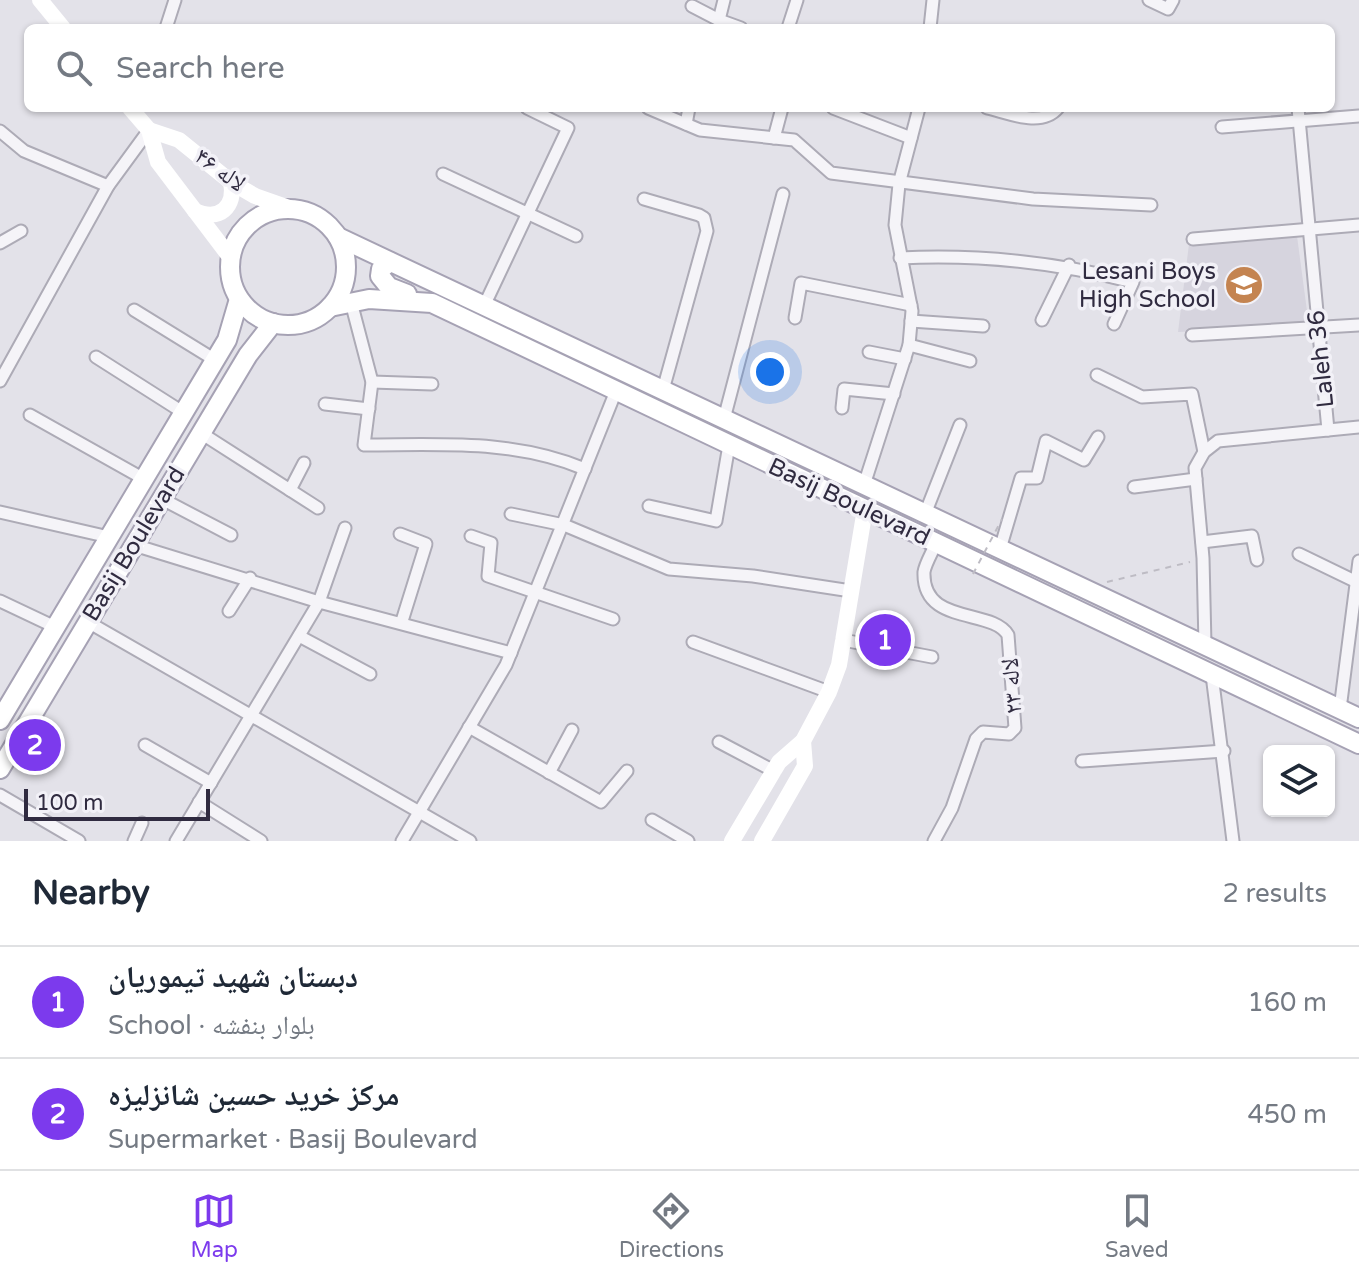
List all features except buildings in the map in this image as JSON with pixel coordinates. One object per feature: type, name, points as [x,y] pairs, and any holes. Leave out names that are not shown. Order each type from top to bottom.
[{"type":"main road","points":[[40,0],[60,24]]},
{"type":"main road","points":[[136,112],[149,130],[158,162],[230,257]]},
{"type":"main road","name":"لاله ۴۶","points":[[149,130],[179,140],[231,182],[255,196],[292,209]]},
{"type":"main road","points":[[195,211],[206,216],[219,214],[229,206],[234,194],[231,182]]},
{"type":"main road","points":[[292,209],[310,213],[326,222],[338,237],[345,254],[346,273],[341,291],[330,307],[304,323],[273,323],[248,310],[239,299],[229,272],[230,257],[235,241],[252,222],[275,210],[292,209]]},
{"type":"main road","name":"Basij Boulevard","points":[[338,237],[1359,718]]},
{"type":"main road","points":[[390,262],[381,269],[380,276],[389,287],[432,303]]},
{"type":"main road","name":"Basij Boulevard","points":[[330,307],[396,298],[432,303],[1359,744]]},
{"type":"main road","name":"Basij Boulevard","points":[[3,707],[55,627],[227,340],[239,299]]},
{"type":"main road","name":"Basij Boulevard","points":[[0,769],[248,355],[273,323]]},
{"type":"main road","points":[[227,340],[240,341],[248,355]]},
{"type":"main road","points":[[732,841],[774,771],[790,750],[803,741],[829,692],[839,665],[865,509]]},
{"type":"main road","points":[[762,841],[805,766],[803,741]]},
{"type":"street","points":[[167,24],[175,0]]},
{"type":"street","points":[[719,20],[724,0]]},
{"type":"street","points":[[789,24],[797,0]]},
{"type":"street","points":[[930,24],[933,0]]},
{"type":"street","points":[[1149,0],[1168,9],[1173,0]]},
{"type":"street","points":[[692,6],[730,24]]},
{"type":"street","points":[[484,306],[568,128],[535,112]]},
{"type":"street","points":[[658,112],[700,130],[794,140],[831,173],[1033,199],[1151,205]]},
{"type":"street","points":[[686,124],[688,112]]},
{"type":"street","points":[[774,138],[781,112]]},
{"type":"street","points":[[843,112],[911,138]]},
{"type":"street","points":[[864,485],[909,345],[911,305],[895,237],[899,184],[918,112]]},
{"type":"street","points":[[1004,112],[1029,118],[1046,117],[1053,112]]},
{"type":"street","name":"Laleh 36","points":[[1204,452],[1218,441],[1328,430],[1298,112]]},
{"type":"street","points":[[1222,127],[1359,116]]},
{"type":"street","points":[[0,381],[108,186],[149,130]]},
{"type":"street","points":[[0,131],[24,151],[108,186]]},
{"type":"street","points":[[443,174],[576,236]]},
{"type":"street","points":[[724,419],[783,194]]},
{"type":"street","points":[[644,199],[699,215],[704,218],[707,231],[663,390]]},
{"type":"street","points":[[1193,239],[1359,225]]},
{"type":"street","points":[[0,243],[21,231]]},
{"type":"street","points":[[900,258],[966,255],[1069,265],[1133,282],[1114,324]]},
{"type":"street","points":[[1042,320],[1069,265]]},
{"type":"street","points":[[795,318],[801,283],[911,305]]},
{"type":"street","points":[[351,302],[372,382],[364,445],[487,444],[548,454],[585,469]]},
{"type":"street","points":[[134,310],[215,360]]},
{"type":"street","points":[[911,321],[983,326]]},
{"type":"street","points":[[1192,335],[1359,325]]},
{"type":"street","points":[[909,345],[970,361]]},
{"type":"street","points":[[869,352],[905,359]]},
{"type":"street","points":[[96,357],[184,413]]},
{"type":"street","points":[[1097,375],[1142,397],[1192,394],[1204,452],[1195,468],[1203,558],[1205,645]]},
{"type":"street","points":[[372,382],[432,384]]},
{"type":"street","points":[[842,408],[844,389],[894,394]]},
{"type":"street","points":[[402,841],[511,653],[616,391]]},
{"type":"street","points":[[325,404],[369,409]]},
{"type":"street","points":[[30,415],[144,479]]},
{"type":"street","points":[[925,514],[960,425]]},
{"type":"street","points":[[1328,430],[1359,427]]},
{"type":"street","points":[[201,433],[318,508]]},
{"type":"street","points":[[1000,549],[1021,478],[1037,478],[1046,441],[1084,460],[1098,437]]},
{"type":"street","points":[[649,506],[716,521],[729,445]]},
{"type":"street","points":[[290,490],[304,463]]},
{"type":"street","points":[[1134,487],[1196,479]]},
{"type":"street","points":[[162,499],[231,535]]},
{"type":"street","points":[[0,512],[109,537]]},
{"type":"street","points":[[511,514],[564,525],[669,569],[753,576],[851,591]]},
{"type":"street","points":[[176,841],[319,602],[345,528]]},
{"type":"street","points":[[400,534],[426,544],[402,621]]},
{"type":"street","points":[[471,536],[491,543],[488,576],[613,619]]},
{"type":"street","points":[[1202,542],[1252,536],[1257,560]]},
{"type":"street","name":"لاله ۲۳","points":[[934,841],[952,808],[976,739],[983,732],[1009,734],[1015,728],[1008,635],[998,626],[958,617],[930,595],[924,573],[936,543]]},
{"type":"street","points":[[134,545],[250,578],[319,602],[402,621],[511,653]]},
{"type":"street","points":[[1299,554],[1358,583]]},
{"type":"street","points":[[1340,709],[1359,561]]},
{"type":"street","points":[[229,611],[250,578]]},
{"type":"street","points":[[0,601],[55,627]]},
{"type":"street","points":[[88,622],[470,841]]},
{"type":"street","points":[[299,636],[370,674]]},
{"type":"street","points":[[843,640],[932,657]]},
{"type":"street","points":[[693,642],[829,692]]},
{"type":"street","points":[[1212,675],[1233,841]]},
{"type":"street","points":[[469,727],[601,802],[627,771]]},
{"type":"street","points":[[549,773],[572,730]]},
{"type":"street","points":[[719,742],[774,771]]},
{"type":"street","points":[[145,745],[211,783]]},
{"type":"street","points":[[1082,761],[1224,751]]},
{"type":"street","points":[[0,795],[79,841]]},
{"type":"street","points":[[199,802],[261,841]]},
{"type":"street","points":[[652,820],[688,841]]},
{"type":"street","points":[[134,841],[142,823]]},
{"type":"path","points":[[973,574],[1002,519]]},
{"type":"path","points":[[1082,588],[1203,558]]},
{"type":"shaded area","name":"Lesani Boys High School","points":[[1297,236],[1309,326],[1178,332],[1189,244]]},
{"type":"place","name":"Lesani Boys High School","points":[[1244,285]]},
{"type":"place","name":"دبستان شهید تیموریان","points":[[885,640]]},
{"type":"place","name":"مرکز خرید حسین شانزلیزه","points":[[35,745]]}]
